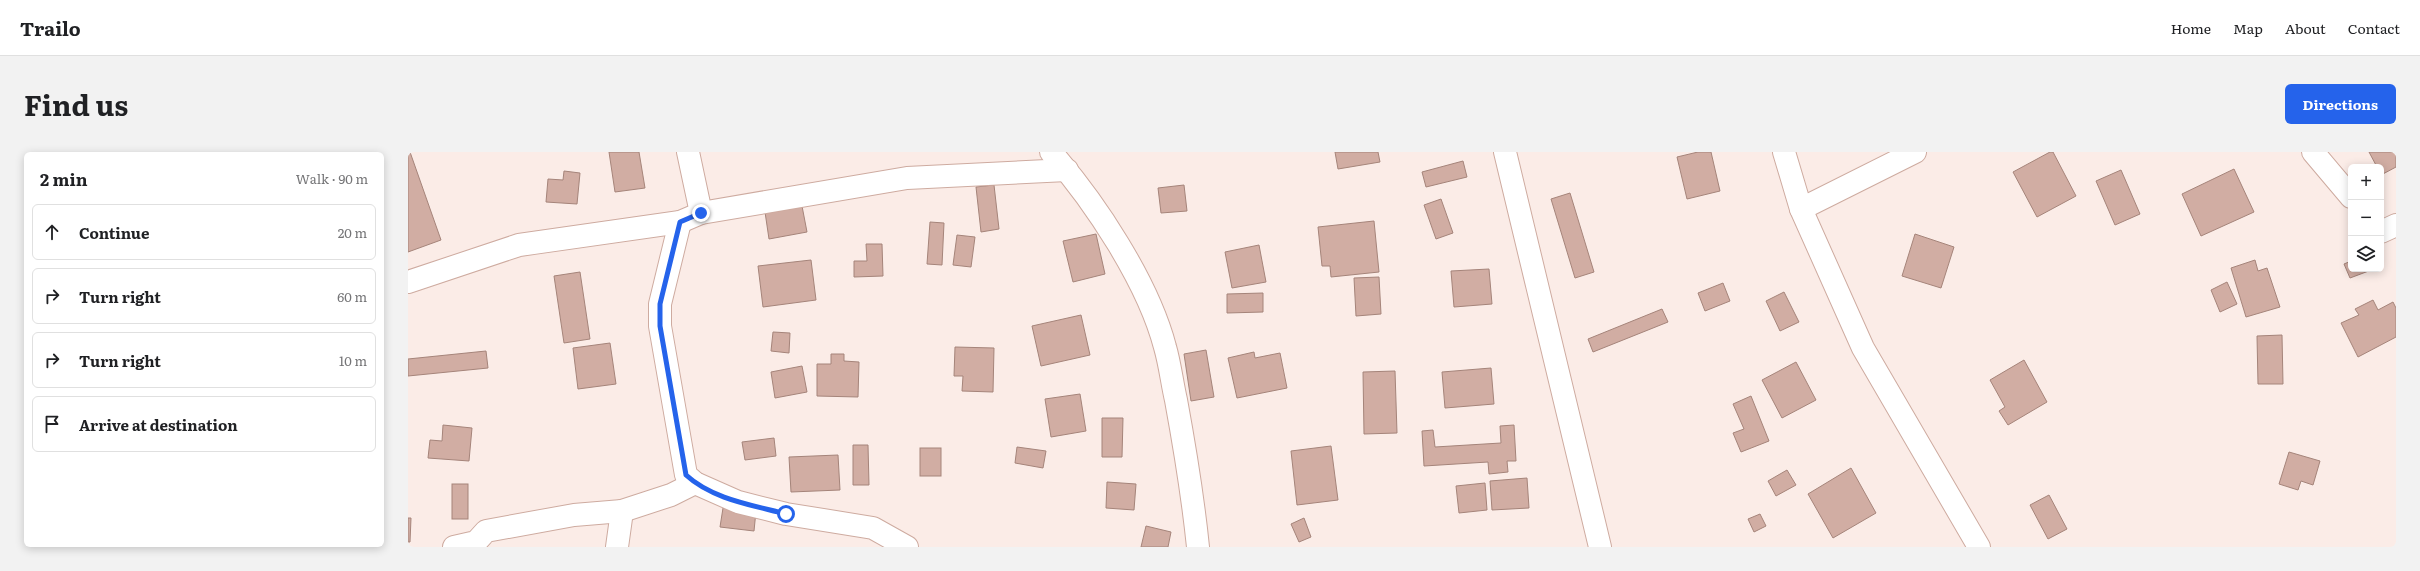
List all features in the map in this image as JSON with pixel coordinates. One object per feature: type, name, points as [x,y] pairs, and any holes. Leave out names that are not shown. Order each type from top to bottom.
[{"type":"street","points":[[688,152],[701,213]]},
{"type":"street","points":[[1051,152],[1067,170],[1110,233],[1143,291],[1165,346],[1190,477],[1198,547]]},
{"type":"street","points":[[1505,152],[1600,547]]},
{"type":"street","points":[[1784,152],[1801,209],[1863,348],[1979,547]]},
{"type":"street","points":[[1801,209],[1915,152]]},
{"type":"street","points":[[2313,152],[2348,193]]},
{"type":"street","points":[[408,282],[519,245],[680,222],[701,213],[907,178],[1067,170]]},
{"type":"street","points":[[680,222],[660,304],[660,326],[686,475],[695,483],[738,502],[786,514],[873,528],[907,547]]},
{"type":"street","points":[[2384,231],[2396,225]]},
{"type":"street","points":[[454,547],[476,542],[486,531],[574,514],[622,511],[671,495],[695,483]]},
{"type":"street","points":[[617,547],[622,511]]},
{"type":"building","points":[[408,152],[410,152],[441,240],[408,252]]},
{"type":"building","points":[[609,152],[639,152],[645,188],[615,192]]},
{"type":"building","points":[[1335,152],[1378,152],[1380,162],[1338,169]]},
{"type":"building","points":[[1698,152],[1711,152],[1720,191],[1687,199],[1677,157]]},
{"type":"building","points":[[2050,152],[2053,152],[2076,196],[2037,217],[2013,172]]},
{"type":"building","points":[[2369,152],[2396,152],[2396,167],[2384,173],[2384,164],[2375,164]]},
{"type":"building","points":[[1463,161],[1467,177],[1426,187],[1422,172]]},
{"type":"building","points":[[2234,169],[2254,212],[2201,236],[2182,194]]},
{"type":"building","points":[[2121,170],[2140,214],[2115,225],[2096,181]]},
{"type":"building","points":[[564,171],[580,173],[577,204],[546,202],[548,179],[563,180]]},
{"type":"building","points":[[994,185],[999,229],[981,232],[976,187]]},
{"type":"building","points":[[1184,185],[1187,211],[1161,213],[1158,188]]},
{"type":"building","points":[[1570,193],[1594,272],[1575,278],[1551,199]]},
{"type":"building","points":[[1441,199],[1453,233],[1436,239],[1424,205]]},
{"type":"building","points":[[802,206],[807,232],[769,239],[765,212]]},
{"type":"building","points":[[1374,221],[1379,272],[1331,277],[1330,266],[1322,266],[1318,227]]},
{"type":"building","points":[[930,222],[944,223],[942,265],[927,264]]},
{"type":"building","points":[[1096,234],[1105,274],[1073,282],[1063,241]]},
{"type":"building","points":[[1915,234],[1954,247],[1941,288],[1902,276]]},
{"type":"building","points":[[957,235],[975,237],[971,267],[953,265]]},
{"type":"building","points":[[866,244],[882,244],[883,276],[854,277],[854,261],[867,261]]},
{"type":"building","points":[[1259,245],[1266,282],[1232,288],[1225,252]]},
{"type":"building","points":[[811,260],[816,300],[763,307],[758,266]]},
{"type":"building","points":[[2255,260],[2258,271],[2267,268],[2280,307],[2246,317],[2231,268]]},
{"type":"building","points":[[2348,262],[2348,272],[2366,272],[2350,278],[2344,264]]},
{"type":"building","points":[[1489,269],[1492,304],[1454,307],[1451,271]]},
{"type":"building","points":[[580,272],[590,339],[564,343],[554,276]]},
{"type":"building","points":[[1379,277],[1381,314],[1356,316],[1354,278]]},
{"type":"building","points":[[2227,282],[2237,304],[2220,312],[2211,290]]},
{"type":"building","points":[[1723,283],[1730,301],[1705,311],[1698,293]]},
{"type":"building","points":[[1784,292],[1799,322],[1780,331],[1766,301]]},
{"type":"building","points":[[1263,293],[1263,312],[1227,313],[1227,294]]},
{"type":"building","points":[[2373,300],[2378,310],[2393,302],[2396,308],[2396,337],[2358,357],[2341,323],[2359,315],[2355,309]]},
{"type":"building","points":[[1662,309],[1668,322],[1593,352],[1588,339]]},
{"type":"building","points":[[1081,315],[1090,355],[1041,366],[1032,326]]},
{"type":"building","points":[[773,332],[790,333],[789,353],[771,351]]},
{"type":"building","points":[[2282,335],[2283,384],[2258,384],[2257,336]]},
{"type":"building","points":[[610,343],[616,384],[578,389],[573,348]]},
{"type":"building","points":[[955,347],[994,348],[993,392],[962,391],[963,376],[954,376]]},
{"type":"building","points":[[1206,350],[1214,397],[1191,401],[1184,354]]},
{"type":"building","points":[[486,351],[488,368],[408,376],[408,359]]},
{"type":"building","points":[[1254,352],[1255,358],[1280,353],[1287,388],[1237,398],[1228,358]]},
{"type":"building","points":[[831,354],[844,354],[844,361],[859,362],[858,397],[817,396],[817,364],[831,364]]},
{"type":"building","points":[[2024,360],[2047,402],[2008,425],[1999,411],[2005,407],[1990,380]]},
{"type":"building","points":[[1796,362],[1816,400],[1782,418],[1762,380]]},
{"type":"building","points":[[802,366],[807,392],[775,398],[771,372]]},
{"type":"building","points":[[1491,368],[1494,404],[1445,408],[1442,372]]},
{"type":"building","points":[[1395,371],[1397,433],[1364,434],[1363,372]]},
{"type":"building","points":[[1080,394],[1086,431],[1051,437],[1045,399]]},
{"type":"building","points":[[1751,396],[1769,441],[1741,452],[1733,433],[1744,429],[1733,404]]},
{"type":"building","points":[[1102,418],[1123,418],[1122,457],[1102,457]]},
{"type":"building","points":[[443,425],[472,428],[469,461],[428,458],[430,440],[442,441]]},
{"type":"building","points":[[1514,425],[1516,461],[1507,461],[1508,472],[1489,474],[1488,462],[1424,466],[1422,431],[1433,430],[1435,447],[1501,443],[1500,426]]},
{"type":"building","points":[[774,438],[776,456],[745,460],[742,442]]},
{"type":"building","points":[[853,445],[868,445],[869,485],[853,485]]},
{"type":"building","points":[[1331,446],[1338,500],[1297,505],[1291,451]]},
{"type":"building","points":[[1017,447],[1046,451],[1043,468],[1015,463]]},
{"type":"building","points":[[920,448],[941,448],[941,476],[920,476]]},
{"type":"building","points":[[2289,452],[2320,461],[2313,485],[2301,481],[2298,490],[2279,484]]},
{"type":"building","points":[[838,455],[840,490],[791,492],[789,457]]},
{"type":"building","points":[[1851,468],[1876,513],[1833,538],[1808,494]]},
{"type":"building","points":[[1787,470],[1796,485],[1776,496],[1768,481]]},
{"type":"building","points":[[1527,478],[1529,508],[1492,510],[1490,481]]},
{"type":"building","points":[[1107,482],[1136,484],[1134,510],[1106,508]]},
{"type":"building","points":[[1485,483],[1487,510],[1459,513],[1456,486]]},
{"type":"building","points":[[452,484],[468,484],[468,519],[452,519]]},
{"type":"building","points":[[2049,495],[2067,529],[2048,539],[2030,505]]},
{"type":"building","points":[[723,508],[756,511],[754,531],[720,527]]},
{"type":"building","points":[[1760,514],[1766,526],[1754,532],[1748,519]]},
{"type":"building","points":[[408,518],[411,518],[410,542],[408,542]]},
{"type":"building","points":[[1304,518],[1311,537],[1299,542],[1291,524]]},
{"type":"building","points":[[1146,526],[1171,532],[1168,547],[1141,547]]},
{"type":"route","points":[[701,213],[680,222],[660,304],[660,326],[686,475],[695,483],[738,502],[786,514]]}]
